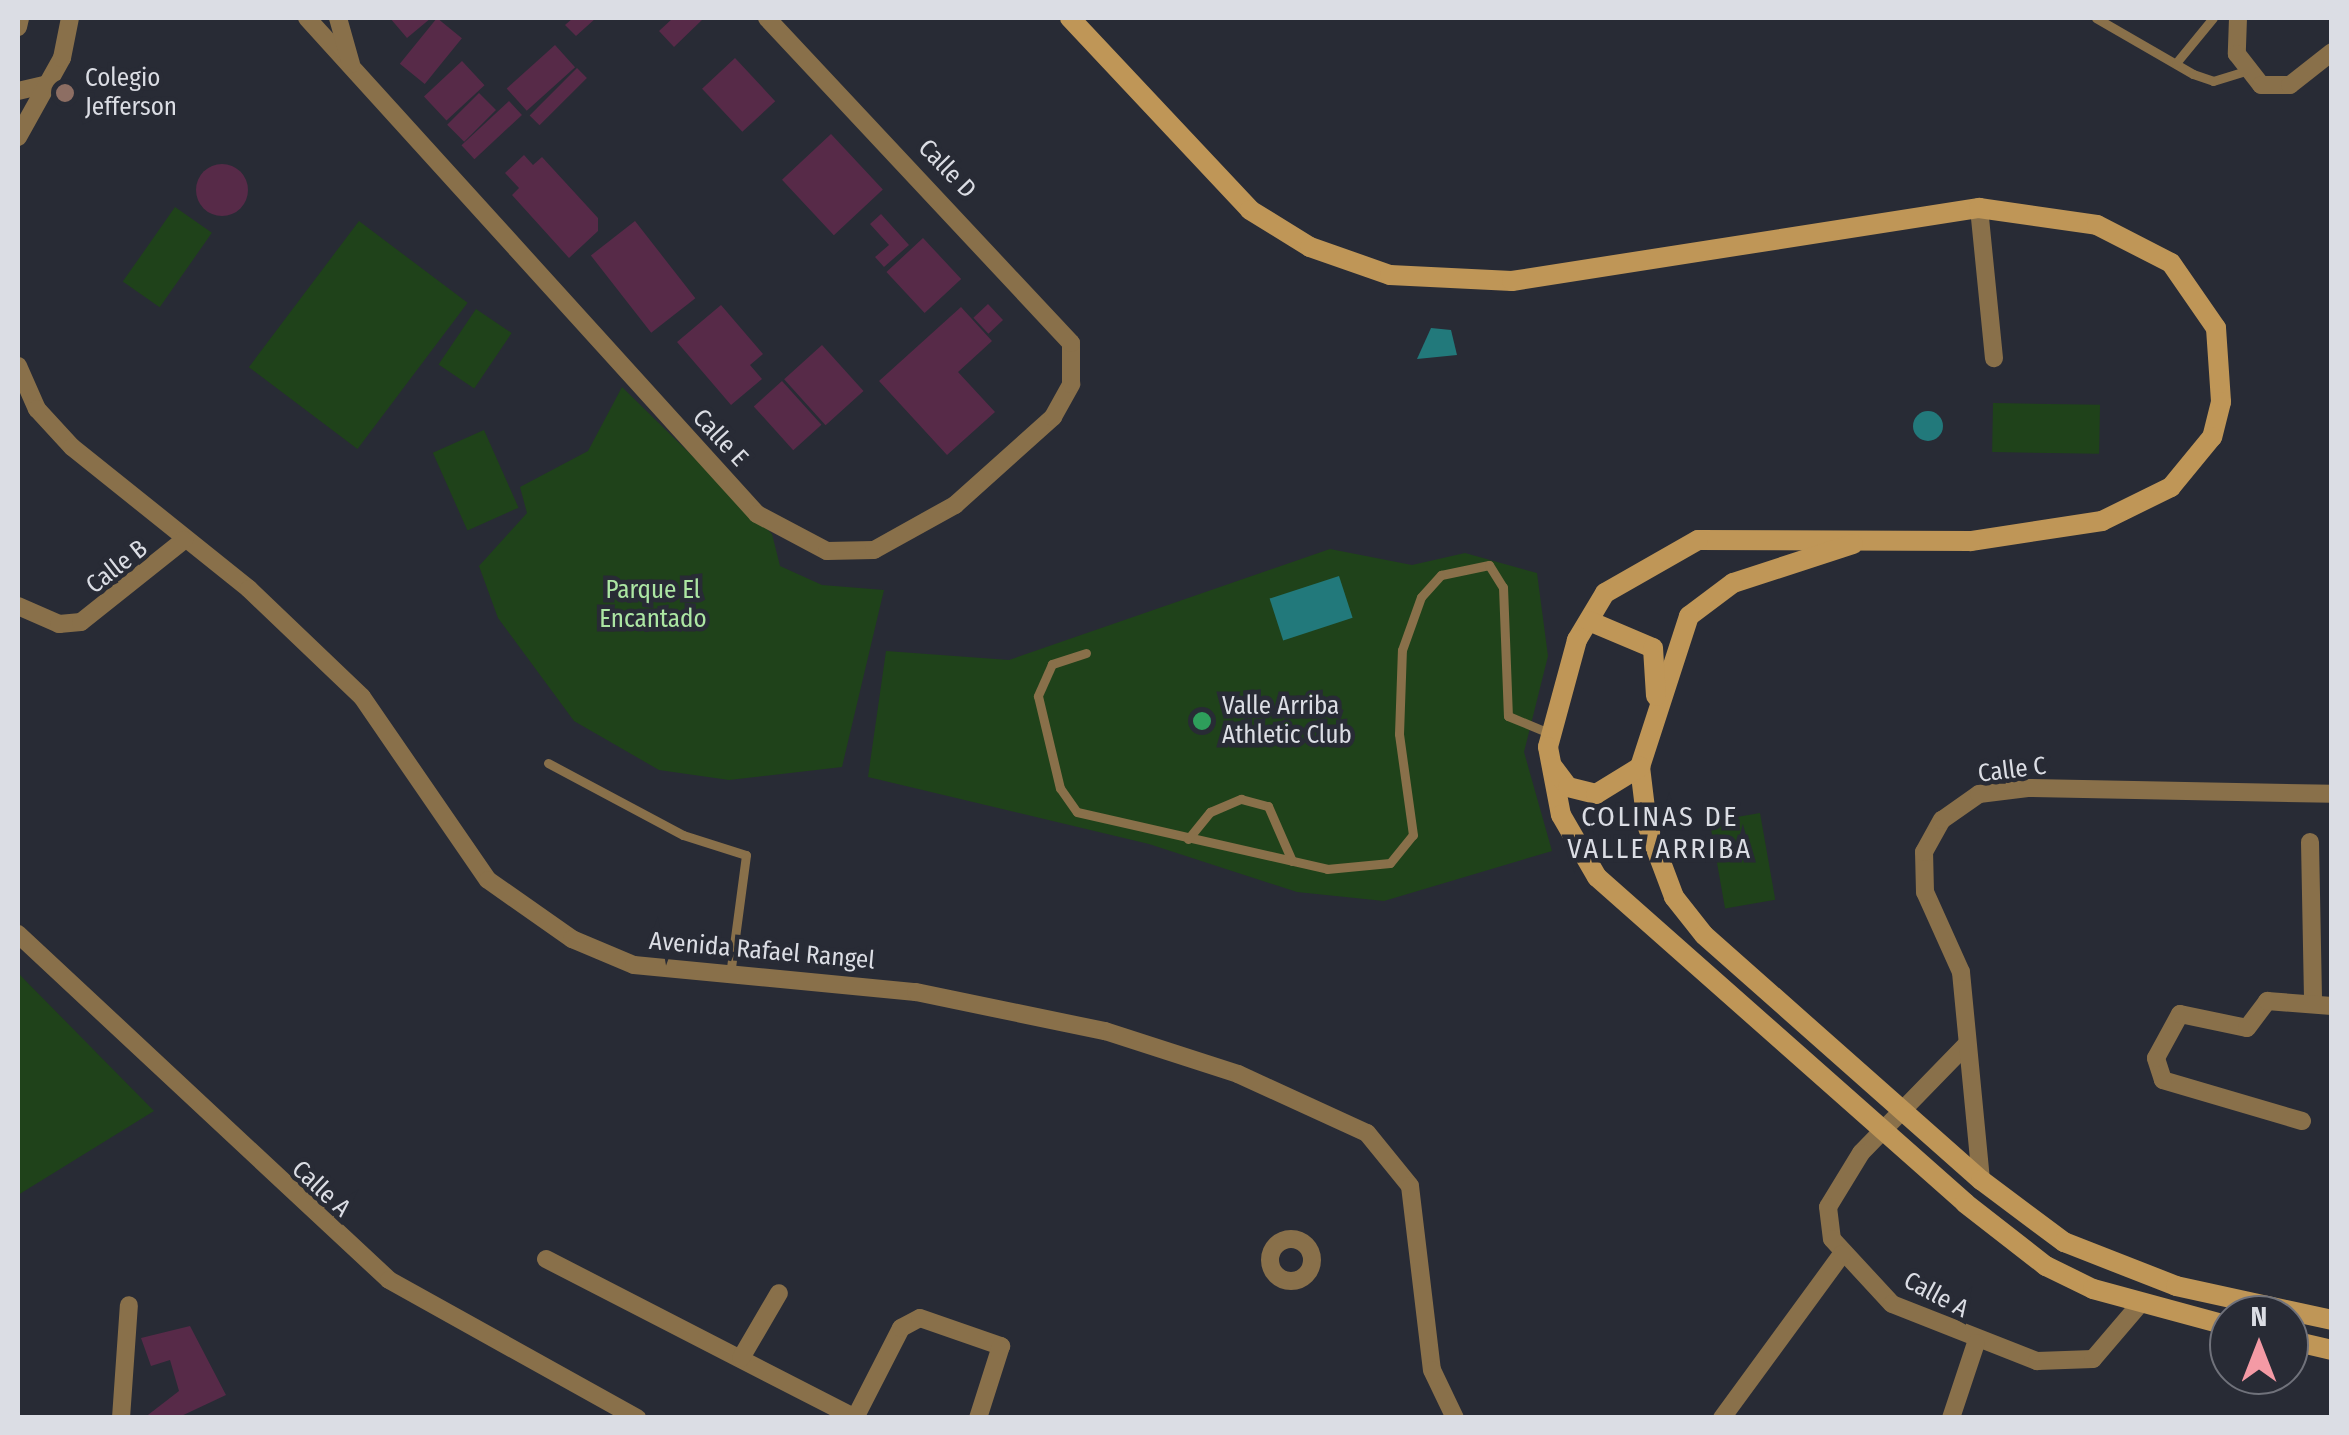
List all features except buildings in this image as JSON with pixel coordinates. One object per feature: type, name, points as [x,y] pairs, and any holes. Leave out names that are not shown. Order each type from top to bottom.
[{"type":"street","points":[[18,28],[20,18]]},
{"type":"street","points":[[18,137],[50,84],[70,18]]},
{"type":"street","name":"Calle E","points":[[306,18],[368,95],[757,514],[827,551],[874,550],[955,505],[1053,418],[1073,364]]},
{"type":"street","name":"Calle E","points":[[338,18],[368,95]]},
{"type":"street","name":"Calle D","points":[[767,18],[1060,324],[1073,364]]},
{"type":"street","points":[[1070,18],[1250,210],[1310,247],[1390,275],[1512,281],[1980,208],[2097,225],[2171,263],[2216,328],[2221,402],[2212,437],[2171,488],[2102,520],[1970,540],[1698,540],[1605,593],[1589,621],[1549,733],[1550,761],[1581,859],[1884,1131],[2046,1266],[2140,1304],[2209,1321]]},
{"type":"street","points":[[2238,18],[2246,71],[2262,85],[2290,85],[2332,52]]},
{"type":"street","points":[[18,91],[50,84]]},
{"type":"street","points":[[1980,208],[1994,358]]},
{"type":"street","name":"Avenida Rafael Rangel","points":[[18,366],[38,410],[72,447],[362,697],[468,855],[516,903],[634,964],[731,968],[916,992],[1105,1031],[1238,1074],[1367,1132],[1410,1186],[1432,1370],[1454,1418]]},
{"type":"street","name":"Calle B","points":[[18,606],[59,624],[80,622],[184,540]]},
{"type":"street","points":[[1855,543],[1733,583],[1689,616],[1655,703],[1640,767],[1654,850],[1687,916],[1981,1180],[2112,1264],[2332,1320]]},
{"type":"street","points":[[1589,621],[1652,648],[1655,703]]},
{"type":"street","points":[[1550,761],[1568,787],[1596,794],[1640,767]]},
{"type":"street","name":"Calle C","points":[[1981,1180],[1965,1046],[1962,972],[1925,892],[1924,852],[1942,820],[1967,803],[2028,788],[2332,794]]},
{"type":"street","points":[[2302,1122],[2163,1080],[2156,1058],[2180,1014],[2247,1028],[2267,1001],[2322,1004],[2310,842]]},
{"type":"street","name":"Calle A","points":[[18,934],[389,1280],[637,1418]]},
{"type":"street","points":[[1884,1131],[1965,1046]]},
{"type":"street","name":"Calle A","points":[[1884,1131],[1828,1207],[1842,1254],[1892,1304],[1976,1343],[2037,1360],[2093,1359],[2140,1304]]},
{"type":"street","points":[[1722,1418],[1842,1254]]},
{"type":"street","points":[[546,1259],[855,1418],[901,1328],[920,1318],[1001,1346],[978,1418]]},
{"type":"street","points":[[741,1358],[778,1293]]},
{"type":"street","points":[[121,1418],[129,1305]]},
{"type":"street","points":[[1951,1418],[1976,1343]]},
{"type":"lane","points":[[2096,18],[2213,80],[2246,71]]},
{"type":"lane","points":[[2176,63],[2213,18]]},
{"type":"lane","points":[[1086,652],[1052,664],[1038,696],[1068,804],[1188,838],[1292,860],[1364,869],[1390,863],[1413,835],[1400,734],[1402,650],[1422,597],[1462,564],[1488,565],[1503,587],[1508,716],[1549,733]]},
{"type":"lane","points":[[548,763],[683,836],[746,855],[731,968]]},
{"type":"lane","points":[[1188,838],[1210,812],[1241,799],[1268,806],[1292,860]]},
{"type":"green space","points":[[175,207],[212,233],[160,307],[123,282]]},
{"type":"green space","points":[[359,221],[468,303],[357,449],[249,367]]},
{"type":"green space","points":[[476,309],[512,333],[474,389],[439,365]]},
{"type":"green space","name":"Parque El Encantado","points":[[622,387],[772,534],[780,566],[822,585],[884,590],[842,767],[729,780],[659,770],[574,721],[498,618],[479,566],[527,513],[520,487],[588,451]]},
{"type":"green space","points":[[1993,403],[2100,405],[2099,454],[1992,452]]},
{"type":"green space","points":[[484,430],[519,508],[467,530],[433,453]]},
{"type":"green space","name":"Valle Arriba Athletic Club","points":[[1330,549],[1412,565],[1465,553],[1537,573],[1548,656],[1524,752],[1552,851],[1384,901],[1297,892],[1149,844],[868,777],[886,651],[1009,660]]},
{"type":"green space","points":[[1760,813],[1775,900],[1725,909],[1710,822]]},
{"type":"green space","points":[[18,973],[154,1111],[18,1195]]},
{"type":"shaded area","points":[[1431,328],[1451,330],[1457,355],[1417,359]]},
{"type":"shaded area","points":[[1928,411],[1939,415],[1943,426],[1939,437],[1928,441],[1917,437],[1913,426],[1917,415]]},
{"type":"shaded area","points":[[1339,576],[1353,618],[1283,640],[1270,599]]},
{"type":"place","name":"Colegio Jefferson","points":[[65,93]]},
{"type":"place","name":"Valle Arriba Athletic Club","points":[[1202,721]]},
{"type":"district","name":"COLINAS DE VALLE ARRIBA","points":[[1660,833]]}]
